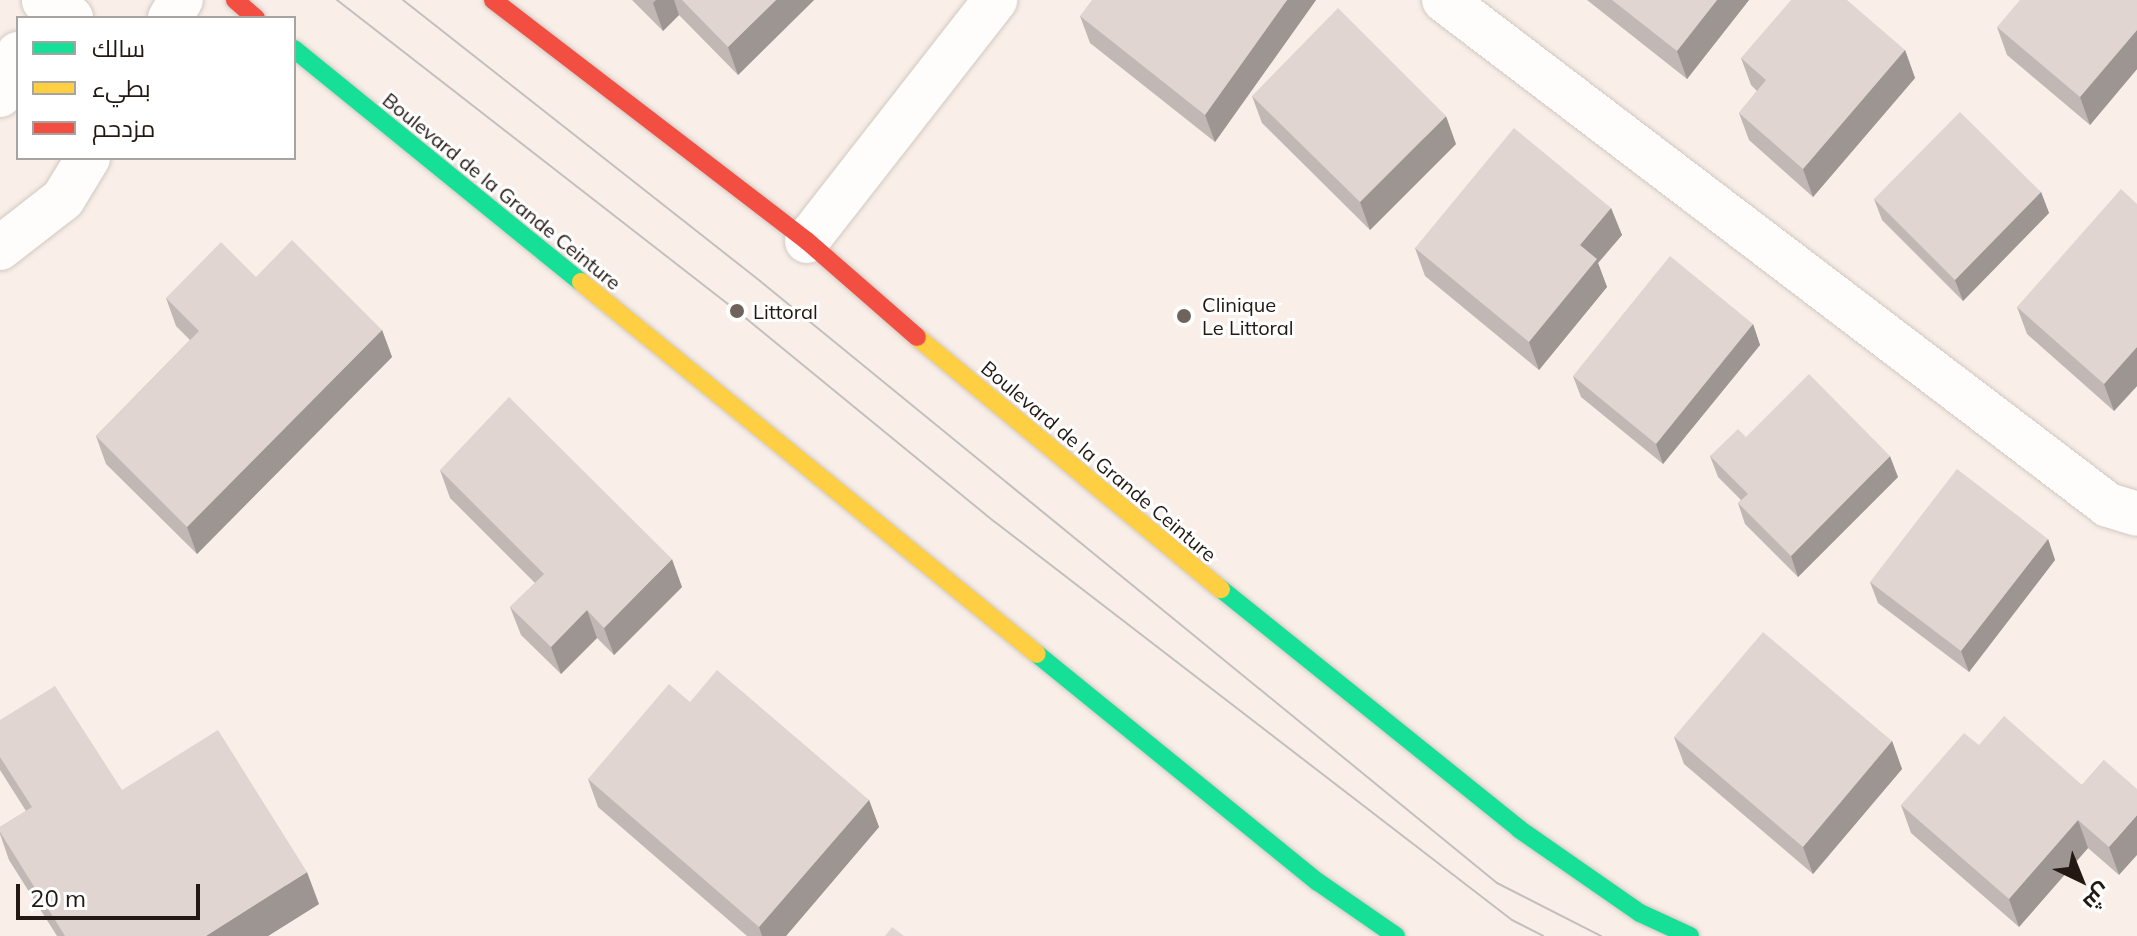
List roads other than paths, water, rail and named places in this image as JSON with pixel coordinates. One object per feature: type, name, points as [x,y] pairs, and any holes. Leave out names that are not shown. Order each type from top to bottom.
[{"type":"main road","points":[[235,0],[254,16]]},
{"type":"main road","name":"Boulevard de la Grande Ceinture","points":[[493,0],[807,241],[1052,453],[1507,820],[1640,913],[1690,936]]},
{"type":"main road","name":"Boulevard de la Grande Ceinture","points":[[296,51],[1318,882],[1396,936]]},
{"type":"street","points":[[44,0],[68,16]]},
{"type":"street","points":[[807,241],[995,0]]},
{"type":"street","points":[[1444,0],[2108,505],[2137,514]]},
{"type":"street","points":[[0,95],[16,59]]},
{"type":"street","points":[[0,248],[63,199],[87,160]]},
{"type":"tram line","points":[[337,0],[737,311],[995,522],[1512,920],[1543,936]]},
{"type":"tram line","points":[[403,0],[760,281],[1497,883],[1601,936]]},
{"type":"place","name":"Littoral","points":[[737,311]]},
{"type":"place","name":"Clinique Le Littoral","points":[[1184,316]]}]
